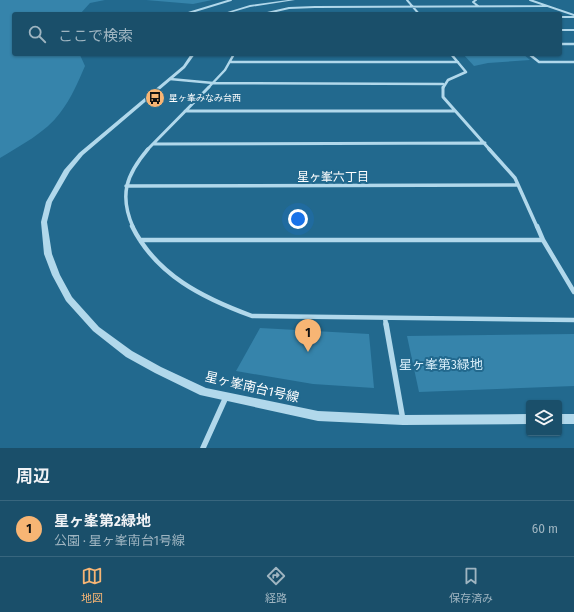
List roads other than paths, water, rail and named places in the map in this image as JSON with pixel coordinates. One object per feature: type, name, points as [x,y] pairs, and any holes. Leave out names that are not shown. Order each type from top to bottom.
[{"type":"street","points":[[192,12],[231,0]]},
{"type":"street","points":[[230,12],[250,6],[294,0]]},
{"type":"street","points":[[407,0],[417,12]]},
{"type":"street","points":[[476,0],[472,2],[478,6]]},
{"type":"street","points":[[530,0],[574,16]]},
{"type":"street","points":[[274,12],[302,7],[546,6]]},
{"type":"street","points":[[562,17],[574,16]]},
{"type":"street","points":[[562,30],[574,30]]},
{"type":"street","points":[[562,44],[574,44]]},
{"type":"street","name":"星ヶ峯南台1号線","points":[[192,56],[184,67],[81,154],[67,170],[49,202],[44,222],[48,254],[56,275],[69,299],[96,328],[129,354],[204,392],[318,416],[403,420],[526,419]]},
{"type":"street","points":[[233,56],[231,62],[213,83],[153,144],[132,171],[126,186],[125,195],[133,230],[160,266],[183,286],[221,306],[252,316],[574,320]]},
{"type":"street","points":[[453,56],[466,72],[449,78],[443,84],[441,90],[443,97],[507,167],[518,185],[544,240],[574,292]]},
{"type":"street","points":[[532,56],[539,62],[574,62]]},
{"type":"street","points":[[231,62],[458,62]]},
{"type":"street","points":[[170,79],[213,83],[443,84]]},
{"type":"street","points":[[185,111],[455,111]]},
{"type":"street","points":[[153,144],[485,143]]},
{"type":"street","points":[[126,186],[518,185]]},
{"type":"street","points":[[140,240],[544,240]]},
{"type":"street","points":[[385,318],[403,420]]},
{"type":"street","points":[[203,448],[226,396]]},
{"type":"street","points":[[562,419],[574,418]]},
{"type":"place","name":"星ヶ峯みなみ台西","points":[[155,98]]},
{"type":"place","name":"星ヶ峯第2緑地","points":[[308,352]]},
{"type":"district","name":"星ヶ峯六丁目","points":[[333,177]]},
{"type":"park label","name":"星ヶ峯第3緑地","points":[[441,364]]}]
